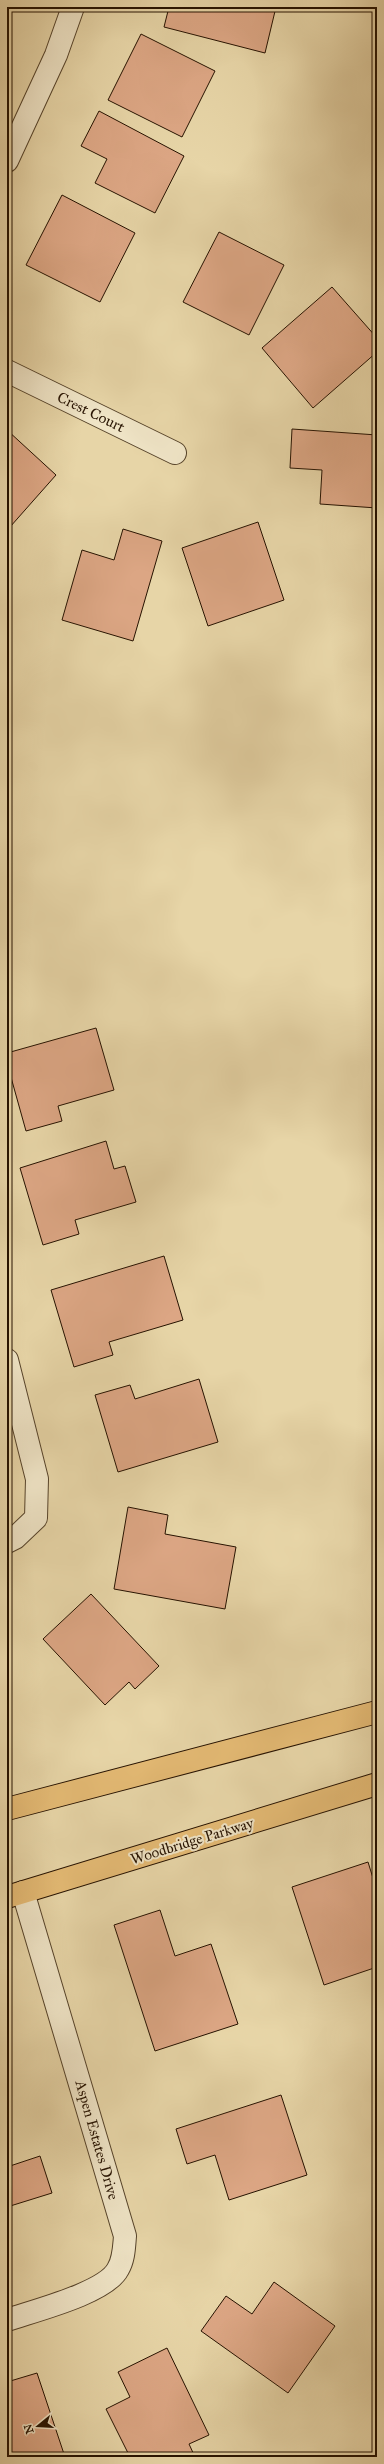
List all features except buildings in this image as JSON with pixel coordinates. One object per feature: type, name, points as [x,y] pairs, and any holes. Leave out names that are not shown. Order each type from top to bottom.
[{"type":"main road","points":[[7,1809],[377,1712]]},
{"type":"main road","name":"Woodbridge Parkway","points":[[15,1894],[377,1784]]},
{"type":"street","points":[[7,161],[56,55],[72,7]]},
{"type":"street","name":"Crest Court","points":[[7,371],[175,453]]},
{"type":"street","points":[[7,1360],[37,1478],[36,1518],[15,1538],[7,1542]]},
{"type":"street","name":"Aspen Estates Drive","points":[[7,2320],[81,2295],[102,2283],[118,2270],[124,2253],[125,2236],[15,1894]]}]
